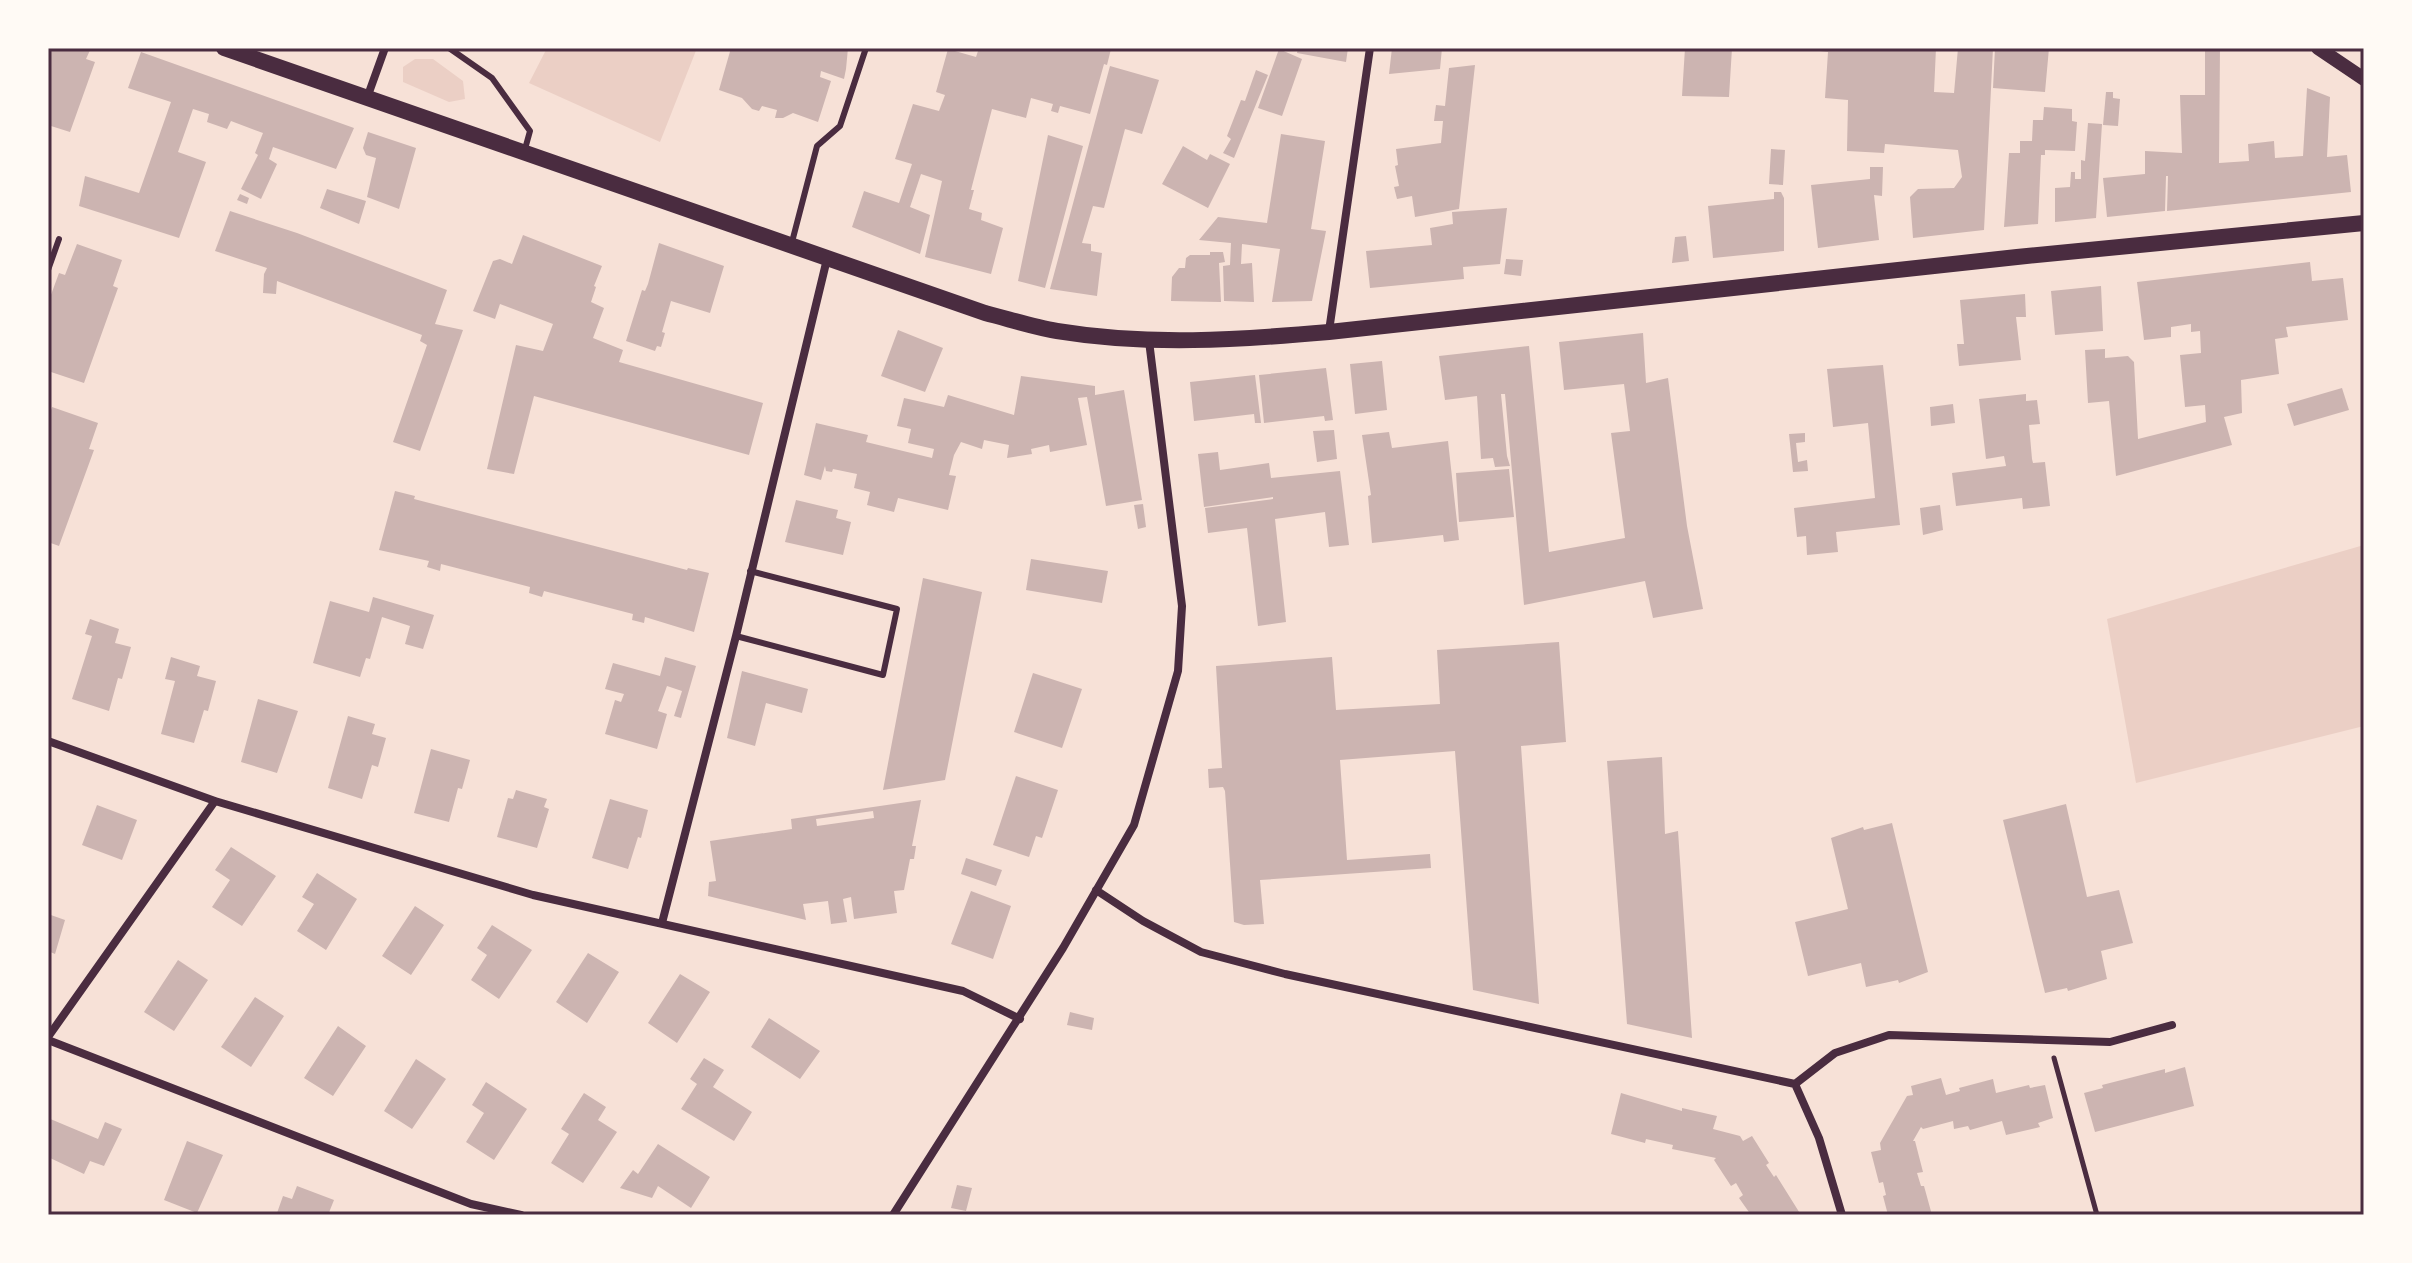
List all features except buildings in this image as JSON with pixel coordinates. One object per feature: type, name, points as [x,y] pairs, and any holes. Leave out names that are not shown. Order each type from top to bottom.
[{"type":"main road","points":[[224,48],[985,313],[1056,331],[1149,341],[1232,341],[1329,332],[2017,257],[2364,223]]},
{"type":"street","points":[[367,98],[385,48]]},
{"type":"street","points":[[1329,332],[1370,48]]},
{"type":"street","points":[[2318,48],[2364,79]]},
{"type":"street","points":[[662,923],[736,636],[827,258]]},
{"type":"street","points":[[898,1213],[1020,1019],[1134,825],[1178,671],[1182,606],[1149,341]]},
{"type":"street","points":[[48,741],[215,801],[533,895],[963,991],[1020,1019]]},
{"type":"street","points":[[215,801],[48,1038],[471,1204],[521,1215]]},
{"type":"street","points":[[1096,890],[1143,921],[1201,952],[1285,974],[1795,1084],[1835,1053],[1889,1035],[2110,1042],[2172,1025]]},
{"type":"street","points":[[1795,1084],[1819,1138],[1842,1215]]},
{"type":"lane","points":[[449,48],[492,78],[530,131],[525,153]]},
{"type":"lane","points":[[791,245],[817,146],[840,126],[866,48]]},
{"type":"lane","points":[[48,270],[59,239]]},
{"type":"lane","points":[[736,636],[883,675],[897,609],[750,571]]},
{"type":"path","points":[[2049,1041],[2097,1215]]},
{"type":"shaded area","points":[[547,48],[697,48],[660,142],[529,83]]},
{"type":"shaded area","points":[[415,59],[433,59],[463,81],[465,99],[449,102],[403,82],[403,67]]},
{"type":"shaded area","points":[[2364,545],[2364,726],[2136,783],[2107,619]]}]
